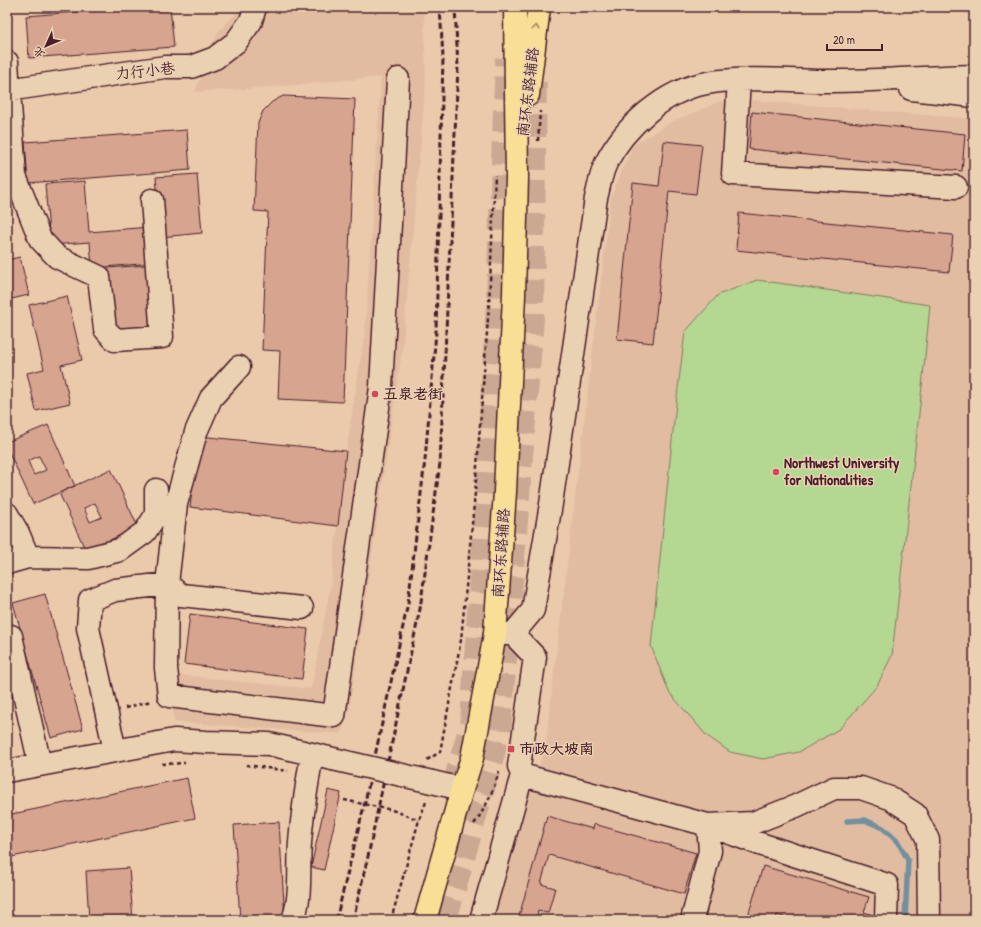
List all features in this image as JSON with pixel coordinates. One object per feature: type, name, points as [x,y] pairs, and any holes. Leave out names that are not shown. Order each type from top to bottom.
[{"type":"main road","name":"南环东路辅路","points":[[425,920],[472,758],[504,634],[506,468],[514,295],[517,178],[515,7]]},
{"type":"main road","name":"南环东路辅路","points":[[517,178],[539,7]]},
{"type":"street","name":"力行小巷","points":[[8,90],[165,67],[191,67],[216,58],[236,42],[251,21],[255,7]]},
{"type":"street","points":[[7,62],[15,176],[40,239],[57,257],[99,277],[105,329],[115,340],[162,337],[152,200]]},
{"type":"street","points":[[481,920],[522,775],[519,766],[535,657],[504,634],[533,610],[552,496],[596,198],[606,164],[621,138],[635,122],[671,96],[706,83],[739,80],[833,81],[974,76]]},
{"type":"street","points":[[239,367],[211,398],[196,432],[176,504],[167,584],[166,668],[169,696],[334,716],[381,387],[398,79]]},
{"type":"street","points":[[739,80],[734,174],[956,187]]},
{"type":"street","points":[[833,81],[974,96]]},
{"type":"street","points":[[7,563],[28,557],[88,558],[120,550],[145,532],[156,515],[156,490]]},
{"type":"street","points":[[7,514],[18,533],[28,557]]},
{"type":"street","points":[[115,751],[88,628],[90,600],[115,590],[167,584],[181,595],[302,608]]},
{"type":"street","points":[[11,636],[38,756]]},
{"type":"street","points":[[7,771],[174,740],[269,744],[310,764],[333,759],[429,791],[462,789]]},
{"type":"street","points":[[293,920],[298,908],[300,843],[310,764]]},
{"type":"street","points":[[522,775],[708,825],[760,844],[887,885],[886,920]]},
{"type":"street","points":[[708,825],[753,823],[796,806],[834,788],[861,788],[890,798],[915,814],[928,840],[929,920]]},
{"type":"street","points":[[692,920],[710,852],[708,825]]},
{"type":"path","points":[[428,760],[440,752],[461,640],[476,486],[495,170]]},
{"type":"path","points":[[107,713],[169,696]]},
{"type":"path","points":[[159,764],[191,762]]},
{"type":"path","points":[[246,765],[310,764]]},
{"type":"path","points":[[391,920],[419,820],[429,791]]},
{"type":"path","points":[[344,800],[392,810],[419,820]]},
{"type":"shaded area","name":"五泉老街","points":[[242,7],[424,7],[426,81],[403,344],[349,712],[341,734],[174,722],[171,674],[311,689],[331,583],[347,445],[365,331],[381,77],[248,89],[195,92],[218,32]]},
{"type":"shaded area","name":"Northwest University for Nationalities","points":[[728,98],[974,119],[974,920],[489,920],[545,748],[611,197],[633,145],[673,121]]},
{"type":"green space","points":[[757,280],[930,305],[892,655],[877,686],[839,729],[799,752],[763,759],[730,752],[706,735],[669,692],[651,646],[674,421],[685,332],[718,295]]},
{"type":"building","points":[[137,7],[170,7],[174,47],[29,58],[26,16]]},
{"type":"building","points":[[946,7],[974,7],[974,12],[946,11]]},
{"type":"building","points":[[283,96],[355,99],[343,402],[278,399],[280,351],[262,350],[268,212],[254,211],[258,123],[263,111],[272,102]]},
{"type":"building","points":[[752,112],[965,134],[962,171],[749,149]]},
{"type":"building","points":[[187,130],[190,170],[28,183],[25,142]]},
{"type":"building","points":[[664,141],[702,145],[696,194],[669,191],[653,343],[617,339],[633,183],[659,186]]},
{"type":"building","points":[[197,174],[202,233],[161,237],[156,177]]},
{"type":"building","points":[[85,181],[89,232],[149,227],[152,263],[92,268],[90,242],[50,245],[45,184]]},
{"type":"building","points":[[739,213],[953,235],[949,272],[736,250]]},
{"type":"building","points":[[20,257],[29,295],[7,300],[7,260]]},
{"type":"building","points":[[146,265],[151,328],[112,330],[108,268]]},
{"type":"building","points":[[67,296],[82,360],[61,365],[70,403],[36,411],[27,373],[44,369],[29,305]]},
{"type":"building","points":[[48,425],[75,486],[33,504],[7,448],[7,442]],"holes":[[[39,456],[46,470],[34,475],[28,461]]]},
{"type":"building","points":[[199,436],[346,451],[338,526],[190,507]]},
{"type":"building","points":[[111,469],[138,527],[86,551],[60,495],[63,491]],"holes":[[[95,503],[102,517],[90,522],[84,508]]]},
{"type":"building","points":[[45,594],[83,729],[51,738],[13,603]]},
{"type":"building","points":[[190,614],[308,629],[302,679],[184,664]]},
{"type":"building","points":[[187,778],[195,818],[7,858],[7,815]]},
{"type":"building","points":[[328,790],[341,793],[324,870],[311,867]]},
{"type":"building","points":[[547,816],[593,829],[594,824],[696,853],[684,894],[549,855],[541,884],[555,888],[548,913],[538,911],[536,920],[518,920]]},
{"type":"building","points":[[279,822],[285,920],[240,920],[234,825]]},
{"type":"building","points":[[763,866],[869,897],[864,912],[883,918],[882,920],[793,920],[777,915],[776,920],[760,920],[748,916]]},
{"type":"building","points":[[129,868],[133,920],[89,920],[86,871]]},
{"type":"waterway","points":[[847,821],[865,820],[883,828],[898,842],[908,860],[905,920]]},
{"type":"tunnel","points":[[452,788],[471,723],[496,323],[506,58]]},
{"type":"tunnel","points":[[446,920],[500,733],[533,319],[536,72]]},
{"type":"railway","points":[[336,920],[365,802],[408,603],[425,460],[436,332],[443,58],[440,7]]},
{"type":"railway","points":[[353,920],[367,861],[420,609],[440,463],[458,67],[455,7]]},
{"type":"place","name":"五泉老街","points":[[375,394]]},
{"type":"place","name":"Northwest University for Nationalities","points":[[776,472]]},
{"type":"place","name":"市政大坡南","points":[[511,749]]}]
